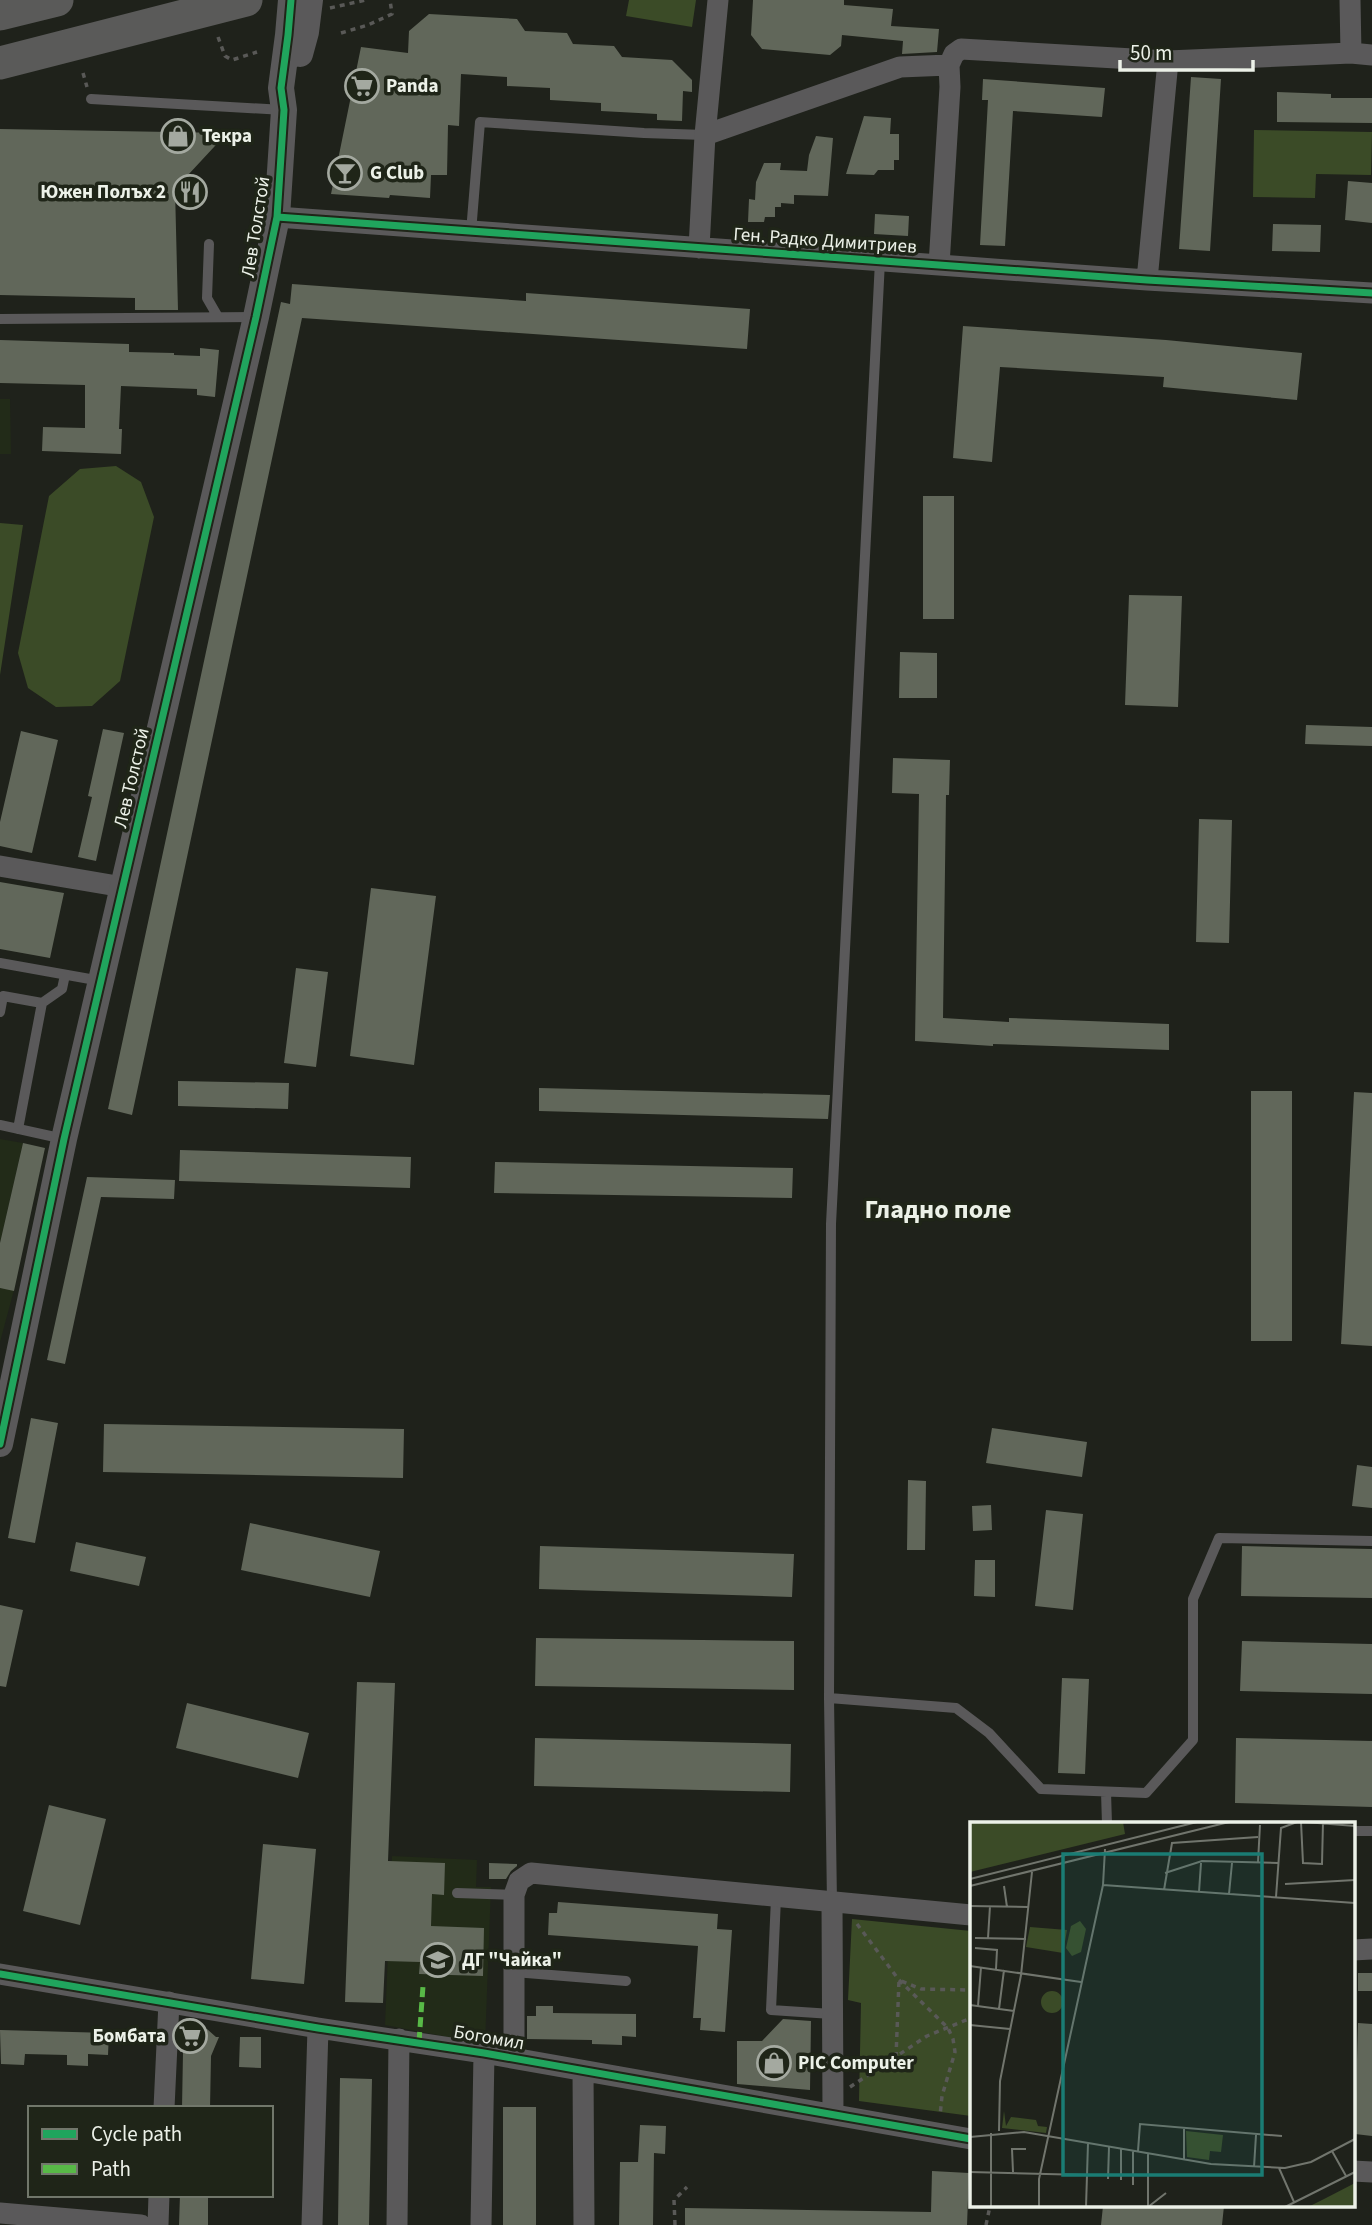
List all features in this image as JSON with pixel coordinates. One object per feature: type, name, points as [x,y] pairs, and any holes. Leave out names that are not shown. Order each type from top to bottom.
[{"type":"main road","points":[[0,14],[57,0]]},
{"type":"main road","points":[[0,62],[246,0]]},
{"type":"street","points":[[699,248],[705,135],[718,0]]},
{"type":"street","points":[[939,265],[949,65],[954,54],[961,49],[1168,61],[1362,54],[1350,0]]},
{"type":"street","name":"Лев Толстой","points":[[0,1444],[64,1139],[256,317],[277,217],[284,114],[306,32],[303,4]]},
{"type":"street","points":[[1147,280],[1168,61]]},
{"type":"street","points":[[705,135],[900,67],[949,65]]},
{"type":"street","name":"Ген. Радко Димитриев","points":[[277,217],[1147,280],[1372,292]]},
{"type":"street","points":[[0,866],[123,887]]},
{"type":"street","points":[[514,1895],[519,1881],[531,1873],[776,1898],[832,1911],[970,1915]]},
{"type":"street","name":"Богомил","points":[[514,1895],[514,2058]]},
{"type":"street","points":[[832,1911],[833,2105]]},
{"type":"street","points":[[1354,1950],[1372,1949]]},
{"type":"street","name":"Богомил","points":[[0,1974],[583,2071],[833,2105],[938,2133],[970,2138]]},
{"type":"street","points":[[164,2106],[169,2002]]},
{"type":"street","points":[[312,2225],[318,2028]]},
{"type":"street","points":[[397,2225],[399,2039]]},
{"type":"street","points":[[481,2225],[484,2053]]},
{"type":"street","points":[[583,2071],[584,2225]]},
{"type":"street","points":[[1354,2171],[1372,2172]]},
{"type":"street","points":[[158,2225],[159,2197]]},
{"type":"street","points":[[0,2213],[141,2225]]},
{"type":"lane","points":[[91,99],[284,114]]},
{"type":"lane","points":[[471,232],[480,122],[705,135]]},
{"type":"lane","points":[[209,244],[207,298],[218,317]]},
{"type":"lane","points":[[832,1911],[829,1698],[831,1224],[880,261]]},
{"type":"lane","points":[[0,319],[256,317]]},
{"type":"lane","points":[[0,963],[101,981]]},
{"type":"lane","points":[[19,1129],[42,1003],[62,989],[65,975]]},
{"type":"lane","points":[[0,1012],[3,996],[42,1003]]},
{"type":"lane","points":[[0,1125],[64,1139]]},
{"type":"lane","points":[[829,1698],[956,1708],[989,1732],[1041,1789],[1146,1793],[1193,1740],[1193,1599],[1219,1538],[1372,1541]]},
{"type":"lane","points":[[1106,1792],[1107,1822]]},
{"type":"lane","points":[[1354,1831],[1372,1831]]},
{"type":"lane","points":[[457,1893],[514,1895]]},
{"type":"lane","points":[[776,1898],[771,2010],[832,2014]]},
{"type":"lane","points":[[514,1972],[626,1981]]},
{"type":"path","points":[[303,4],[366,0]]},
{"type":"path","points":[[341,33],[392,14],[390,0]]},
{"type":"path","points":[[218,37],[225,56],[232,60],[257,52]]},
{"type":"path","points":[[832,1911],[856,1923],[899,1980],[948,2028],[955,2052],[942,2096],[938,2133]]},
{"type":"path","points":[[899,1980],[921,1989],[970,1990]]},
{"type":"path","points":[[896,2057],[899,1980]]},
{"type":"path","points":[[833,2105],[927,2036],[970,2018]]},
{"type":"path","points":[[675,2225],[674,2200],[687,2187]]},
{"type":"shaded area","points":[[0,399],[10,399],[11,454],[0,454]]},
{"type":"shaded area","points":[[0,1139],[23,1143],[0,1243]]},
{"type":"shaded area","points":[[0,1288],[14,1290],[0,1342]]},
{"type":"shaded area","name":"ДГ \"Чайка\"","points":[[392,1856],[477,1860],[476,1887],[491,1887],[485,2044],[385,2025]]},
{"type":"green space","points":[[629,0],[696,0],[692,27],[626,16]]},
{"type":"green space","points":[[1254,130],[1372,132],[1371,175],[1316,174],[1315,198],[1253,197]]},
{"type":"green space","points":[[116,466],[141,482],[154,517],[120,681],[92,706],[56,707],[28,688],[18,653],[49,496],[80,469]]},
{"type":"green space","points":[[0,523],[23,525],[0,675]]},
{"type":"green space","points":[[852,1919],[970,1931],[970,2116],[859,2101],[861,2003],[848,2000]]},
{"type":"building","points":[[753,0],[844,0],[844,5],[893,9],[891,26],[939,29],[937,52],[902,54],[903,41],[842,35],[841,46],[830,55],[762,49],[751,35]]},
{"type":"building","points":[[429,14],[517,19],[525,31],[567,33],[573,44],[614,46],[622,57],[672,60],[692,80],[692,92],[683,91],[682,121],[657,120],[657,114],[601,111],[601,103],[550,100],[550,88],[507,86],[507,77],[461,74],[459,126],[448,125],[447,175],[431,175],[430,198],[331,194],[361,47],[408,53],[409,31]]},
{"type":"building","points":[[1191,77],[1221,79],[1210,251],[1179,249]]},
{"type":"building","points":[[983,79],[1105,88],[1102,117],[1013,111],[1005,246],[980,245],[988,100],[982,100]]},
{"type":"building","points":[[1277,92],[1331,94],[1331,98],[1372,98],[1372,123],[1277,122]]},
{"type":"building","points":[[864,116],[891,118],[890,134],[899,134],[899,160],[894,160],[894,170],[878,170],[874,175],[846,174]]},
{"type":"building","points":[[0,129],[227,133],[175,189],[178,310],[135,310],[135,298],[0,295]]},
{"type":"building","points":[[816,136],[833,138],[828,196],[794,195],[794,204],[781,203],[781,207],[775,207],[775,217],[765,217],[764,222],[748,222],[749,199],[755,200],[756,182],[764,163],[781,163],[780,170],[807,171]]},
{"type":"building","points":[[1348,181],[1372,183],[1372,223],[1345,220]]},
{"type":"building","points":[[875,214],[909,216],[908,236],[874,234]]},
{"type":"building","points":[[1273,224],[1321,225],[1320,252],[1272,251]]},
{"type":"building","points":[[292,284],[526,301],[526,293],[750,309],[747,349],[302,318],[132,1115],[108,1109],[281,302],[290,304]]},
{"type":"building","points":[[963,326],[1166,340],[1302,353],[1297,400],[1163,387],[1164,377],[1000,367],[992,462],[953,458]]},
{"type":"building","points":[[0,340],[129,344],[129,352],[174,355],[200,356],[200,348],[219,350],[215,397],[197,395],[197,389],[121,386],[121,454],[42,451],[43,427],[85,428],[85,385],[0,383]]},
{"type":"building","points":[[923,496],[954,496],[954,619],[923,619]]},
{"type":"building","points":[[1129,595],[1182,596],[1178,707],[1125,705]]},
{"type":"building","points":[[900,652],[937,653],[937,698],[899,698]]},
{"type":"building","points":[[1306,725],[1372,727],[1372,746],[1305,744]]},
{"type":"building","points":[[103,729],[124,733],[96,861],[78,857],[92,797],[88,796]]},
{"type":"building","points":[[21,731],[58,740],[32,853],[0,846],[0,822]]},
{"type":"building","points":[[893,758],[950,760],[949,795],[946,795],[943,1018],[1009,1022],[1009,1018],[1169,1024],[1169,1050],[993,1046],[915,1041],[919,794],[892,793]]},
{"type":"building","points":[[1199,819],[1232,820],[1229,943],[1196,942]]},
{"type":"building","points":[[0,882],[64,893],[50,958],[0,949]]},
{"type":"building","points":[[371,888],[436,896],[414,1065],[350,1056]]},
{"type":"building","points":[[296,968],[328,972],[316,1067],[284,1063]]},
{"type":"building","points":[[178,1081],[289,1083],[288,1109],[178,1106]]},
{"type":"building","points":[[539,1088],[830,1095],[828,1119],[539,1111]]},
{"type":"building","points":[[1251,1091],[1292,1091],[1292,1341],[1251,1341]]},
{"type":"building","points":[[1354,1092],[1372,1093],[1372,1346],[1341,1344]]},
{"type":"building","points":[[23,1143],[45,1148],[14,1291],[0,1288],[0,1243]]},
{"type":"building","points":[[180,1150],[411,1157],[410,1188],[179,1181]]},
{"type":"building","points":[[495,1162],[793,1168],[792,1198],[494,1193]]},
{"type":"building","points":[[87,1177],[175,1180],[174,1199],[101,1197],[65,1364],[47,1360]]},
{"type":"building","points":[[31,1418],[58,1423],[35,1543],[8,1538]]},
{"type":"building","points":[[104,1424],[404,1429],[403,1478],[103,1472]]},
{"type":"building","points":[[992,1428],[1087,1442],[1082,1477],[986,1463]]},
{"type":"building","points":[[1357,1465],[1372,1467],[1372,1508],[1352,1506]]},
{"type":"building","points":[[908,1480],[926,1481],[925,1550],[907,1550]]},
{"type":"building","points":[[991,1505],[992,1530],[973,1531],[972,1506]]},
{"type":"building","points":[[1046,1510],[1083,1514],[1073,1610],[1035,1606]]},
{"type":"building","points":[[250,1523],[380,1551],[370,1597],[241,1570]]},
{"type":"building","points":[[76,1542],[146,1557],[139,1586],[70,1571]]},
{"type":"building","points":[[540,1546],[794,1554],[792,1597],[539,1589]]},
{"type":"building","points":[[1242,1546],[1372,1549],[1372,1598],[1241,1596]]},
{"type":"building","points":[[975,1560],[995,1560],[995,1597],[974,1596]]},
{"type":"building","points":[[0,1605],[23,1610],[6,1687],[0,1686]]},
{"type":"building","points":[[536,1638],[794,1641],[794,1690],[535,1686]]},
{"type":"building","points":[[1242,1641],[1372,1644],[1372,1694],[1240,1691]]},
{"type":"building","points":[[1062,1678],[1089,1679],[1085,1774],[1058,1773]]},
{"type":"building","points":[[357,1682],[395,1683],[388,1861],[445,1863],[444,1895],[432,1894],[431,1926],[484,1928],[483,1976],[419,1974],[420,1962],[385,1961],[383,2003],[345,2002]]},
{"type":"building","points":[[187,1703],[309,1733],[298,1778],[176,1748]]},
{"type":"building","points":[[535,1738],[791,1744],[790,1792],[534,1786]]},
{"type":"building","points":[[1236,1738],[1372,1741],[1372,1807],[1235,1803]]},
{"type":"building","points":[[49,1805],[106,1819],[80,1925],[23,1911]]},
{"type":"building","points":[[263,1844],[316,1849],[304,1984],[251,1979]]},
{"type":"building","points":[[489,1863],[517,1866],[506,1879],[489,1879]]},
{"type":"building","points":[[558,1902],[718,1914],[717,1929],[732,1930],[725,2032],[700,2030],[701,2018],[693,2018],[698,1946],[548,1935],[549,1913],[557,1913]]},
{"type":"building","points":[[1358,1973],[1372,1973],[1372,1991],[1358,1991]]},
{"type":"building","points":[[536,2006],[553,2006],[553,2013],[636,2014],[636,2037],[622,2036],[622,2045],[592,2044],[592,2040],[527,2039],[527,2016],[536,2016]]},
{"type":"building","name":"PIC Computer","points":[[783,2019],[811,2021],[810,2090],[737,2084],[737,2041],[762,2041]]},
{"type":"building","points":[[1358,2023],[1372,2024],[1372,2136],[1355,2134]]},
{"type":"building","points":[[207,2029],[219,2037],[211,2056],[210,2106],[182,2106],[183,2052],[180,2052],[180,2039],[187,2033]]},
{"type":"building","points":[[0,2030],[109,2033],[108,2055],[88,2054],[88,2066],[67,2065],[67,2055],[25,2054],[24,2065],[1,2064]]},
{"type":"building","points":[[240,2037],[261,2037],[261,2068],[239,2067]]},
{"type":"building","points":[[340,2078],[372,2079],[369,2225],[338,2225]]},
{"type":"building","points":[[503,2107],[536,2107],[536,2225],[503,2225]]},
{"type":"building","points":[[640,2125],[666,2126],[665,2154],[654,2153],[653,2225],[619,2225],[620,2162],[638,2162]]},
{"type":"building","points":[[932,2171],[969,2173],[967,2225],[685,2225],[685,2208],[931,2212]]},
{"type":"building","points":[[180,2197],[208,2197],[208,2225],[179,2225]]},
{"type":"building","points":[[1103,2208],[1224,2208],[1222,2225],[1101,2225]]},
{"type":"marked path","points":[[419,2042],[423,1986]]},
{"type":"cycle path","points":[[0,1444],[64,1139],[277,217],[284,110],[281,88],[291,0]]},
{"type":"cycle path","points":[[277,217],[1147,280],[1372,293]]},
{"type":"cycle path","points":[[0,1974],[484,2053],[970,2139]]},
{"type":"place","name":"Panda","points":[[362,86]]},
{"type":"place","name":"Текра","points":[[178,136]]},
{"type":"place","name":"G Club","points":[[345,173]]},
{"type":"place","name":"Южен Полъх 2","points":[[190,192]]},
{"type":"place","name":"ДГ \"Чайка\"","points":[[438,1960]]},
{"type":"place","name":"Бомбата","points":[[190,2036]]},
{"type":"place","name":"PIC Computer","points":[[774,2063]]},
{"type":"district","name":"Гладно поле","points":[[938,1209]]}]
